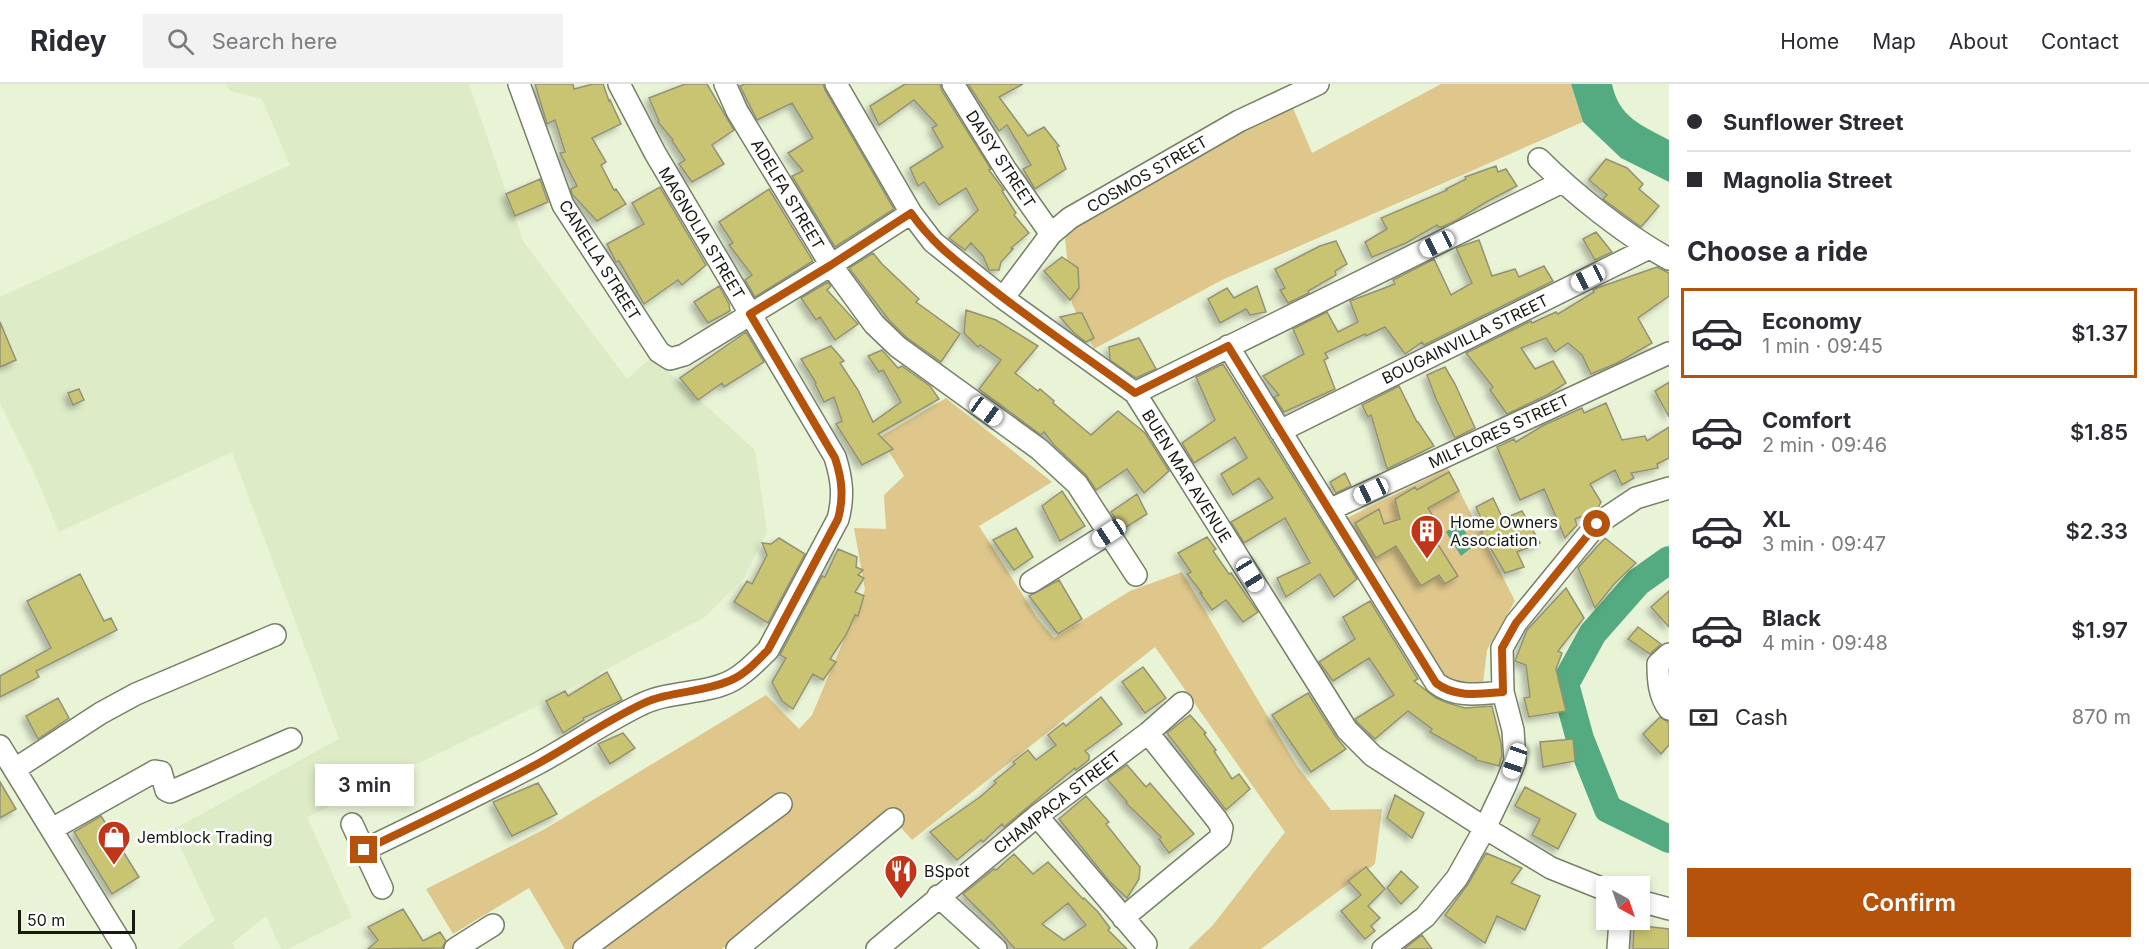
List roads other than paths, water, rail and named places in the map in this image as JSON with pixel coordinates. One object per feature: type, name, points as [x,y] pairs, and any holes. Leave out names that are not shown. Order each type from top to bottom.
[{"type":"street","name":"CANELLA STREET","points":[[519,84],[563,205],[659,352],[670,359],[684,355],[750,314]]},
{"type":"street","name":"MAGNOLIA STREET","points":[[364,850],[539,763],[642,704],[662,696],[732,681],[753,666],[768,650],[838,519],[843,502],[835,458],[655,153],[619,84]]},
{"type":"street","name":"ADELFA STREET","points":[[725,84],[737,111],[831,265],[874,324],[898,347],[1039,449],[1077,484],[1136,575]]},
{"type":"street","name":"BUEN MAR AVENUE","points":[[836,84],[911,213],[933,242],[1003,298],[1135,393],[1347,730],[1373,756],[1485,828],[1551,868],[1596,886]]},
{"type":"street","name":"DAISY STREET","points":[[953,84],[1006,170],[1051,234]]},
{"type":"street","name":"COSMOS STREET","points":[[1003,298],[1051,234],[1070,218],[1239,121],[1318,84]]},
{"type":"street","points":[[1539,159],[1562,182],[1649,248],[1669,259]]},
{"type":"street","points":[[1135,393],[1562,182]]},
{"type":"street","points":[[750,314],[911,213]]},
{"type":"street","name":"BOUGAINVILLA STREET","points":[[1280,431],[1649,248]]},
{"type":"street","points":[[1228,346],[1436,683],[1445,691],[1469,695],[1503,692]]},
{"type":"street","name":"MILFLORES STREET","points":[[1329,510],[1669,352]]},
{"type":"street","points":[[1383,949],[1425,917],[1457,878],[1506,784],[1515,761],[1513,730],[1503,692],[1502,648],[1516,623],[1597,524],[1636,498],[1669,488]]},
{"type":"street","points":[[1031,582],[1109,533]]},
{"type":"street","points":[[122,948],[52,829],[6,760],[136,694],[275,635]]},
{"type":"street","points":[[1669,654],[1659,664],[1658,683],[1669,709]]},
{"type":"street","name":"CHAMPACA STREET","points":[[877,949],[1037,816],[1148,733],[1182,704]]},
{"type":"street","points":[[1123,918],[1220,838],[1222,828],[1148,733]]},
{"type":"street","points":[[52,829],[155,771],[161,772],[166,790],[170,792],[291,740]]},
{"type":"street","points":[[584,949],[781,804]]},
{"type":"street","points":[[1037,816],[1146,944]]},
{"type":"street","points":[[737,949],[893,819]]},
{"type":"street","points":[[352,824],[382,888]]},
{"type":"street","points":[[938,896],[996,949]]},
{"type":"street","points":[[1650,904],[1669,909]]},
{"type":"street","points":[[455,949],[493,925]]},
{"type":"street","points":[[1618,949],[1619,930]]},
{"type":"waterway","points":[[1669,560],[1638,582],[1593,633],[1565,684],[1580,739],[1608,809],[1669,839]]},
{"type":"place","name":"Home Owners Association","points":[[1427,560]]},
{"type":"place","name":"Jemblock Trading","points":[[114,866]]},
{"type":"place","name":"BSpot","points":[[901,900]]}]
